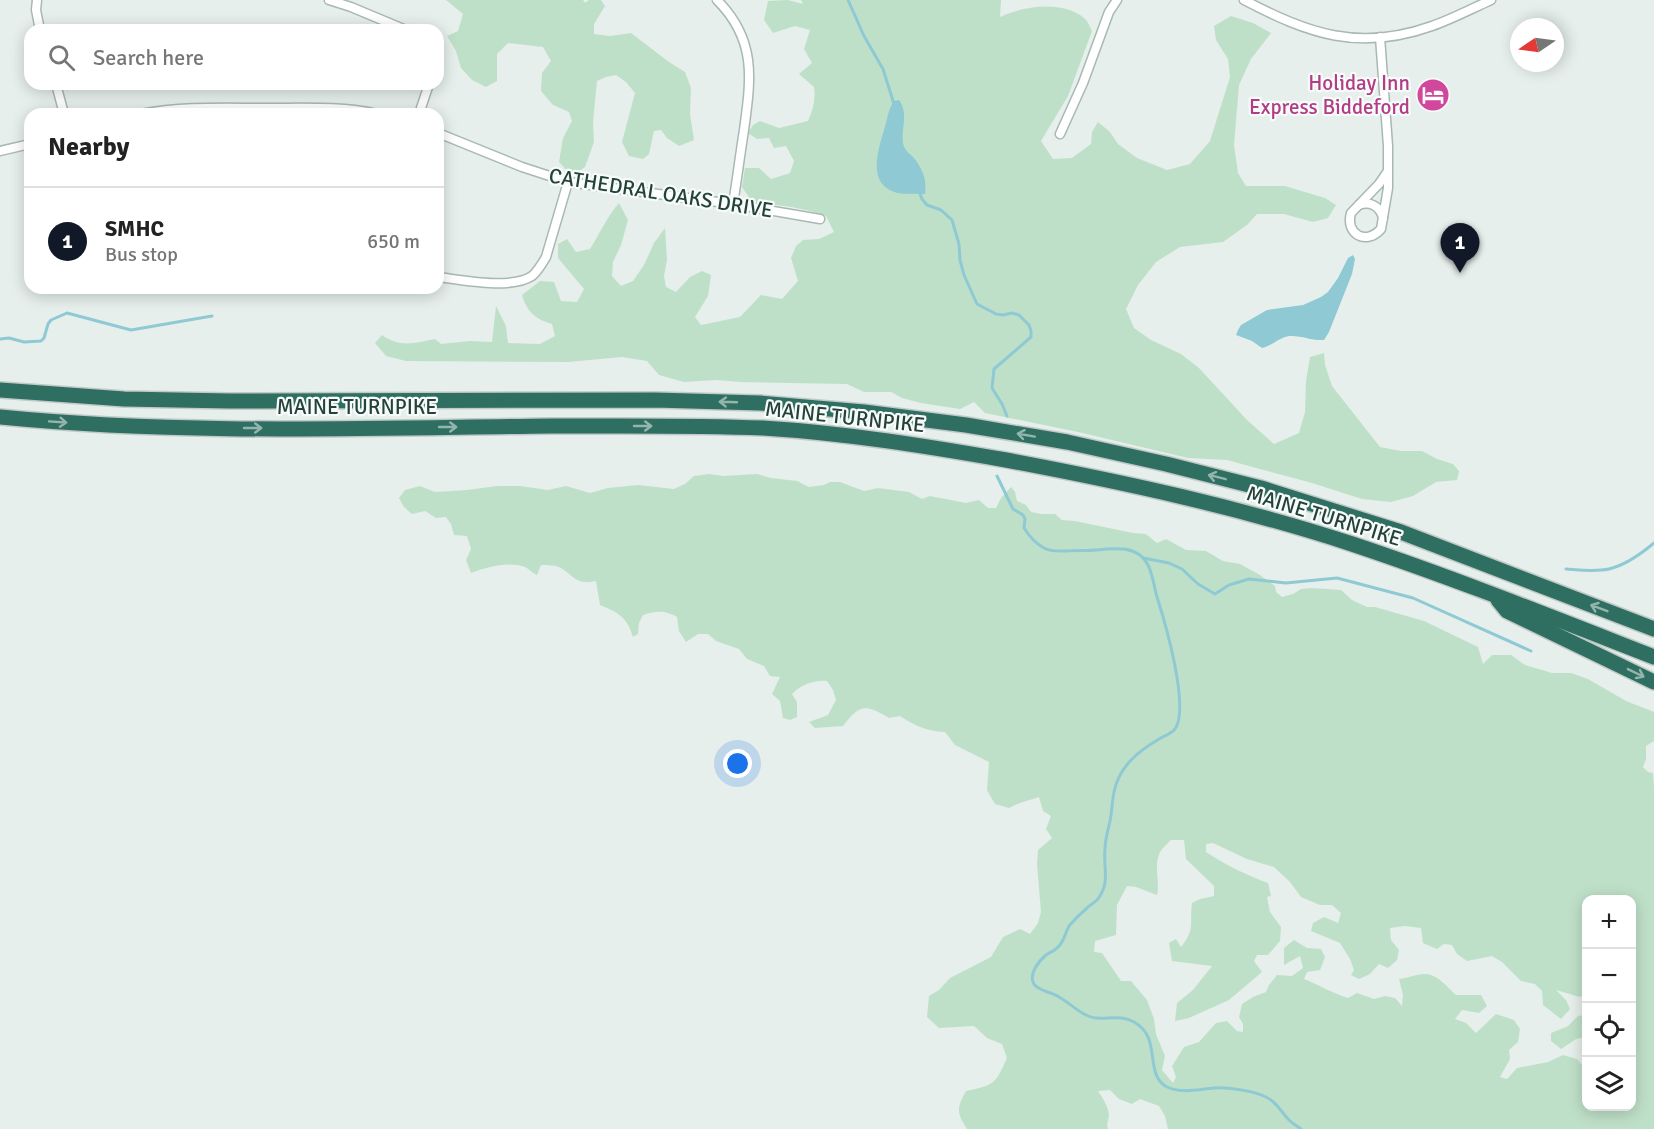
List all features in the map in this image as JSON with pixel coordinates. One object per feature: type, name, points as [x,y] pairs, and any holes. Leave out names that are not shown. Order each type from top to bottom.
[{"type":"highway","name":"MAINE TURNPIKE","points":[[0,390],[124,399],[230,401],[690,401],[864,412],[966,425],[1089,447],[1261,488],[1401,532],[1654,629]]},
{"type":"highway","name":"MAINE TURNPIKE","points":[[0,417],[133,427],[660,426],[765,429],[868,438],[1069,472],[1161,491],[1257,516],[1353,545],[1492,594],[1654,657]]},
{"type":"highway","points":[[1492,594],[1507,611],[1654,682]]},
{"type":"street","points":[[37,0],[39,24]]},
{"type":"street","points":[[329,0],[392,24]]},
{"type":"street","points":[[717,0],[732,17],[740,31],[746,47],[750,72],[748,104],[733,204]]},
{"type":"street","points":[[1060,134],[1083,83],[1109,12],[1117,0]]},
{"type":"street","points":[[1244,0],[1288,22],[1344,37],[1406,34],[1432,26],[1491,0]]},
{"type":"street","points":[[1380,37],[1388,146],[1388,171],[1388,188],[1381,229],[1375,235],[1368,237],[1356,235],[1349,223],[1350,215],[1388,171]]},
{"type":"street","points":[[58,90],[62,108]]},
{"type":"street","points":[[421,108],[427,90]]},
{"type":"street","name":"CATHEDRAL OAKS DRIVE","points":[[444,136],[522,168],[568,182],[733,204],[820,219]]},
{"type":"street","points":[[0,152],[24,146]]},
{"type":"street","points":[[444,278],[510,284],[531,276],[542,266],[546,257],[568,182]]},
{"type":"street","points":[[1353,209],[1359,205],[1371,204],[1380,210],[1383,219]]},
{"type":"green space","points":[[446,0],[583,0],[585,3],[589,0],[601,0],[605,6],[594,24],[594,34],[610,36],[631,33],[685,72],[691,88],[690,114],[694,140],[679,146],[667,138],[661,130],[654,131],[649,154],[643,159],[629,156],[622,142],[635,93],[616,75],[606,77],[597,81],[593,122],[594,142],[585,167],[572,176],[559,162],[563,138],[572,121],[569,112],[553,105],[541,91],[542,73],[551,61],[543,47],[508,43],[497,54],[497,81],[486,87],[472,80],[461,68],[456,51],[447,36],[458,31],[463,14]]},
{"type":"green space","points":[[788,0],[803,4],[801,0],[1001,0],[1000,17],[1020,10],[1043,7],[1075,12],[1085,19],[1092,31],[1068,96],[1041,141],[1053,159],[1072,158],[1091,144],[1092,132],[1098,122],[1110,132],[1118,144],[1137,158],[1167,170],[1190,164],[1210,141],[1230,77],[1228,59],[1216,40],[1214,26],[1231,16],[1253,23],[1271,33],[1251,59],[1239,85],[1234,145],[1238,173],[1246,186],[1285,186],[1325,198],[1336,205],[1328,218],[1313,222],[1284,214],[1257,214],[1247,225],[1223,242],[1180,247],[1156,262],[1138,285],[1126,309],[1134,328],[1151,340],[1181,354],[1199,368],[1247,420],[1274,444],[1299,433],[1305,412],[1306,381],[1310,357],[1324,353],[1325,365],[1332,386],[1380,447],[1401,451],[1422,451],[1453,464],[1459,471],[1457,480],[1436,482],[1413,496],[1391,502],[1362,499],[1227,460],[1188,458],[985,413],[974,402],[960,409],[921,403],[902,398],[891,392],[864,392],[847,384],[716,380],[684,382],[659,375],[647,361],[622,357],[568,362],[406,361],[386,356],[375,343],[382,335],[401,343],[435,339],[441,344],[470,341],[492,342],[496,306],[506,326],[508,343],[540,344],[555,336],[552,324],[532,314],[522,295],[540,281],[554,282],[561,301],[577,302],[584,289],[558,258],[558,244],[567,239],[576,252],[590,249],[619,203],[628,220],[621,245],[613,262],[612,276],[621,286],[633,281],[665,228],[667,260],[664,276],[666,287],[676,292],[690,277],[702,271],[711,275],[708,296],[695,317],[701,325],[740,317],[761,295],[782,299],[798,281],[791,258],[796,246],[803,240],[819,239],[834,232],[826,216],[799,208],[753,203],[742,187],[745,168],[759,168],[771,179],[790,173],[794,161],[786,146],[774,148],[769,138],[757,139],[748,133],[753,125],[760,121],[779,128],[808,121],[813,109],[814,87],[799,74],[812,63],[804,49],[810,30],[795,26],[773,33],[764,20],[768,1]]},
{"type":"green space","points":[[757,474],[797,481],[809,487],[840,482],[864,491],[878,488],[909,492],[922,499],[930,496],[966,503],[979,500],[988,508],[996,508],[1011,487],[1017,501],[1026,505],[1031,512],[1055,514],[1062,520],[1146,534],[1157,543],[1166,539],[1186,550],[1206,551],[1223,561],[1240,564],[1260,575],[1275,586],[1276,592],[1282,597],[1301,589],[1341,590],[1352,600],[1367,607],[1375,607],[1424,621],[1478,647],[1483,664],[1492,655],[1511,655],[1525,665],[1552,673],[1571,673],[1588,679],[1626,701],[1654,712],[1654,741],[1646,746],[1646,759],[1643,767],[1653,773],[1654,788],[1654,1129],[1168,1129],[1165,1116],[1159,1106],[1140,1099],[1132,1104],[1119,1099],[1110,1090],[1098,1091],[1108,1111],[1108,1129],[967,1129],[959,1111],[966,1091],[988,1085],[996,1079],[1007,1058],[1002,1044],[987,1038],[974,1026],[939,1028],[927,1017],[929,996],[939,990],[950,978],[991,957],[1003,937],[1020,929],[1030,934],[1038,923],[1041,912],[1038,850],[1052,838],[1046,829],[1051,816],[1043,811],[1039,797],[1009,808],[995,804],[987,790],[989,762],[955,745],[945,732],[921,727],[900,716],[889,718],[874,710],[864,708],[854,714],[843,726],[815,728],[809,722],[828,715],[836,700],[827,681],[812,682],[792,694],[797,702],[797,717],[790,720],[783,718],[780,701],[772,694],[780,677],[770,676],[764,666],[747,659],[739,649],[716,641],[708,634],[698,634],[686,642],[679,631],[677,617],[668,613],[656,612],[643,615],[639,623],[638,634],[633,637],[628,625],[621,617],[600,605],[596,581],[580,581],[561,568],[549,565],[541,565],[537,575],[518,565],[491,567],[471,573],[466,560],[471,549],[467,536],[454,535],[446,517],[436,518],[425,511],[412,514],[399,498],[405,490],[420,486],[435,492],[497,486],[548,490],[566,486],[590,493],[608,488],[638,485],[674,489],[685,484],[694,476]],"holes":[[[1171,840],[1184,840],[1186,859],[1214,886],[1214,896],[1192,903],[1190,931],[1186,941],[1181,947],[1176,939],[1169,943],[1172,961],[1212,966],[1193,990],[1177,1003],[1175,1021],[1189,1018],[1229,1000],[1262,972],[1254,961],[1257,955],[1268,955],[1280,941],[1281,927],[1270,912],[1267,897],[1271,896],[1268,883],[1206,852],[1206,844],[1213,843],[1247,859],[1274,867],[1290,882],[1301,897],[1320,905],[1332,905],[1341,913],[1338,923],[1324,917],[1313,923],[1311,931],[1340,943],[1354,970],[1351,975],[1359,979],[1370,974],[1379,964],[1388,968],[1397,960],[1399,950],[1391,940],[1390,928],[1405,926],[1421,928],[1423,943],[1437,949],[1444,944],[1452,945],[1457,954],[1467,961],[1492,956],[1502,962],[1521,981],[1535,984],[1542,991],[1543,1005],[1561,1019],[1570,1009],[1566,1000],[1556,990],[1582,996],[1582,895],[1636,895],[1636,1111],[1582,1111],[1582,1065],[1577,1059],[1563,1055],[1548,1062],[1517,1068],[1507,1079],[1500,1077],[1510,1059],[1509,1050],[1518,1042],[1520,1029],[1514,1020],[1496,1014],[1476,1033],[1466,1023],[1455,1019],[1462,1010],[1479,1013],[1487,1006],[1481,995],[1456,995],[1437,978],[1423,974],[1399,979],[1403,995],[1402,1006],[1395,998],[1385,996],[1374,999],[1357,993],[1348,998],[1304,979],[1307,972],[1320,970],[1325,957],[1321,949],[1307,948],[1294,940],[1284,948],[1284,965],[1300,956],[1303,968],[1292,976],[1277,975],[1266,992],[1242,1004],[1239,1017],[1243,1024],[1243,1032],[1237,1031],[1227,1021],[1216,1023],[1199,1042],[1184,1047],[1172,1066],[1176,1077],[1173,1083],[1162,1070],[1165,1056],[1156,1034],[1154,1019],[1147,1000],[1131,981],[1121,981],[1102,953],[1094,952],[1095,941],[1116,935],[1117,905],[1127,886],[1157,895],[1158,860],[1160,853]]]},
{"type":"green space","points":[[1578,1016],[1582,1016],[1582,1038],[1561,1049],[1551,1041],[1551,1033],[1568,1026]]},
{"type":"water","points":[[899,100],[904,110],[904,145],[922,171],[925,180],[925,194],[892,191],[882,183],[878,176],[877,158],[888,114],[894,101]]},
{"type":"water","points":[[1353,255],[1355,259],[1352,274],[1324,340],[1289,336],[1262,348],[1236,335],[1241,325],[1267,310],[1303,305],[1321,297],[1328,292],[1348,258]]},
{"type":"waterway","points":[[848,0],[864,36],[883,69],[894,104]]},
{"type":"waterway","points":[[919,191],[927,205],[941,210],[952,220],[964,275],[977,304],[996,314],[1019,315],[1029,325],[1031,337],[994,369],[992,388],[1007,416]]},
{"type":"waterway","points":[[0,339],[9,338],[24,342],[41,341],[51,320],[67,313],[131,330],[212,316]]},
{"type":"waterway","points":[[997,476],[1013,509],[1023,515],[1024,528],[1035,542],[1044,548],[1058,551],[1125,549],[1144,559],[1151,573],[1170,644],[1180,703],[1179,718],[1175,729],[1136,755],[1120,775],[1114,792],[1106,842],[1104,888],[1097,900],[1069,926],[1060,945],[1038,964],[1032,976],[1034,984],[1091,1017],[1120,1018],[1134,1022],[1143,1029],[1148,1037],[1156,1074],[1167,1087],[1185,1091],[1226,1088],[1255,1093],[1273,1102],[1289,1120],[1301,1129]]},
{"type":"waterway","points":[[1566,569],[1609,569],[1633,559],[1654,543]]},
{"type":"waterway","points":[[1143,558],[1169,563],[1182,569],[1198,584],[1215,594],[1229,585],[1249,579],[1286,583],[1337,578],[1413,598],[1531,651]]},
{"type":"place","name":"Holiday Inn Express Biddeford","points":[[1433,95]]},
{"type":"place","name":"SMHC","points":[[1460,273]]}]
